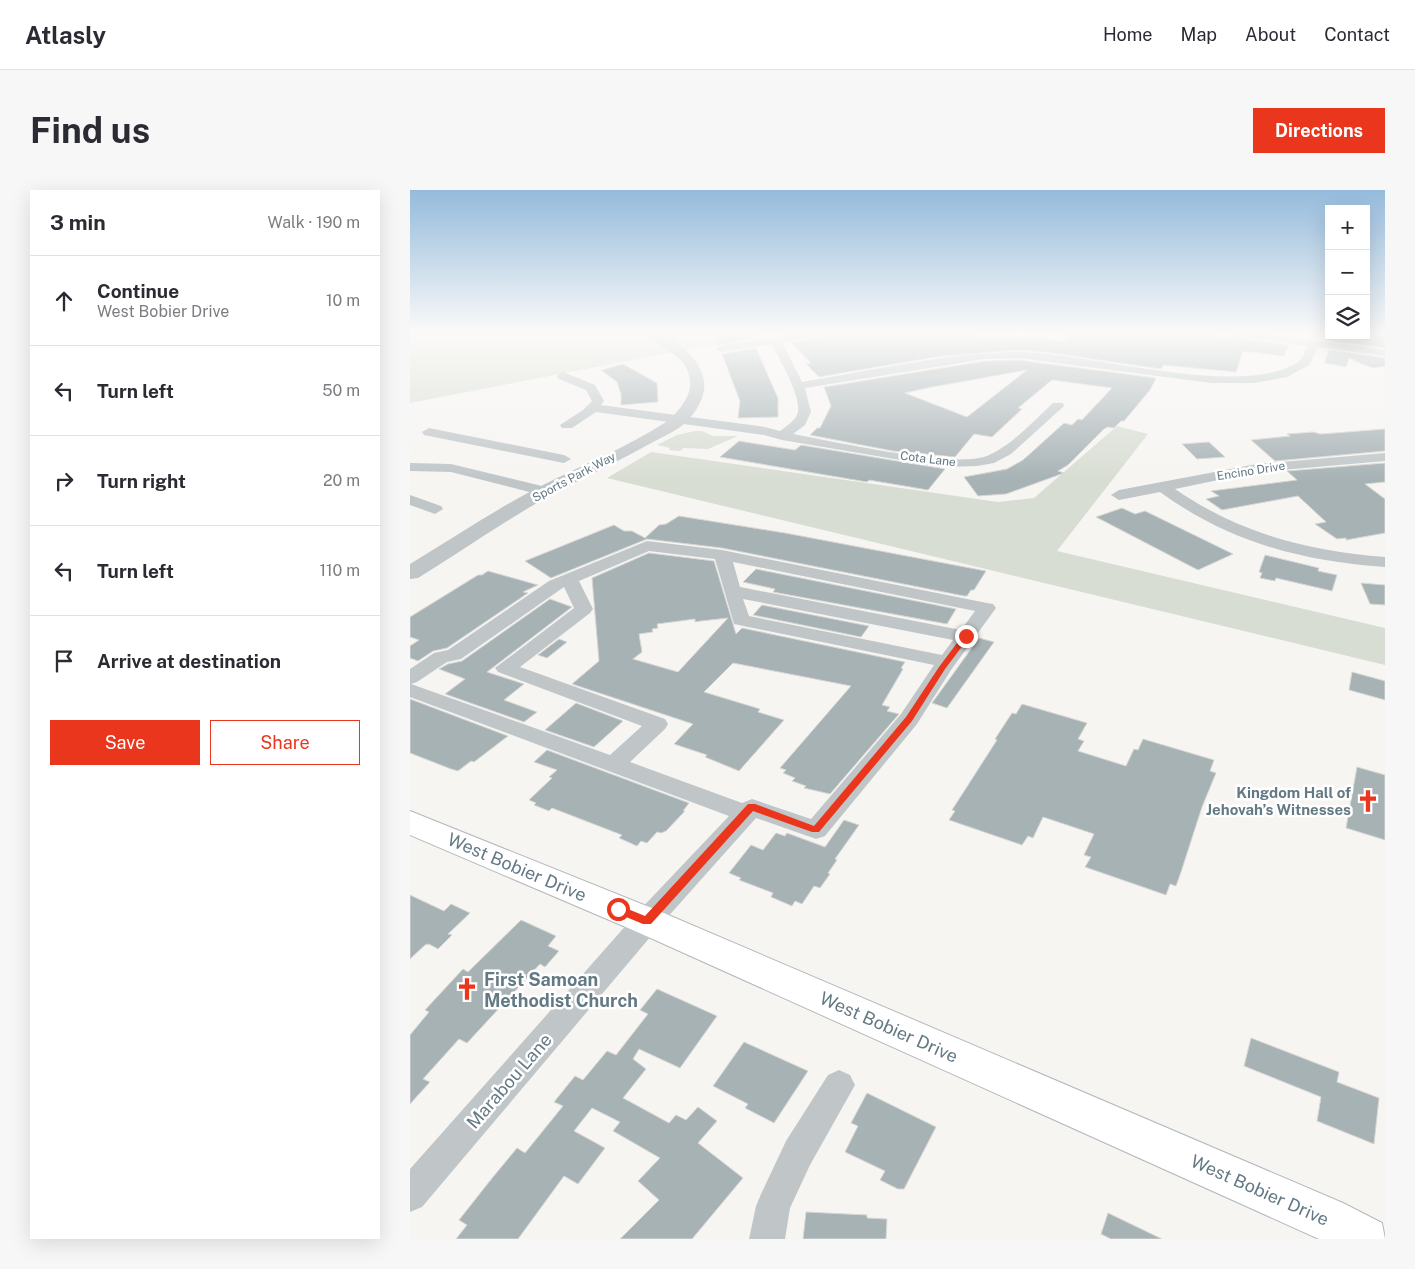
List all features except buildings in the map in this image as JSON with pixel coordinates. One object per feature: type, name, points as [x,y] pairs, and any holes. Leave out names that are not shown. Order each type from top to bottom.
[{"type":"main road","name":"West Bobier Drive","points":[[410,822],[647,921],[1326,1229],[1366,1239]]},
{"type":"street","points":[[567,425],[591,411],[598,401],[591,388],[580,383]]},
{"type":"street","name":"Sports Park Way","points":[[410,573],[546,491],[676,422],[693,400],[698,383]]},
{"type":"street","points":[[782,436],[800,422],[805,412],[796,383]]},
{"type":"street","points":[[798,386],[817,383]]},
{"type":"street","name":"Cota Lane","points":[[591,411],[676,422],[759,436],[782,436],[942,463],[990,460],[1005,451],[1058,406]]},
{"type":"street","points":[[429,432],[564,459]]},
{"type":"street","points":[[451,468],[492,445]]},
{"type":"street","name":"Encino Drive","points":[[1119,495],[1257,468],[1385,457]]},
{"type":"street","points":[[410,467],[451,468],[546,491]]},
{"type":"street","points":[[1164,487],[1198,511],[1250,536],[1325,554],[1385,562]]},
{"type":"street","points":[[410,500],[435,510]]},
{"type":"street","points":[[410,678],[441,657],[454,655],[555,585],[647,546],[722,555],[987,608],[947,662],[909,719],[816,830],[752,807],[746,813],[410,690]]},
{"type":"street","points":[[722,555],[741,620],[947,662]]},
{"type":"street","points":[[569,580],[584,609],[505,668],[657,724],[613,765]]},
{"type":"street","points":[[732,591],[966,636]]},
{"type":"street","name":"Marabou Lane","points":[[410,1195],[647,921],[746,813]]},
{"type":"street","points":[[768,1239],[773,1206],[798,1153],[839,1085]]},
{"type":"shaded area","points":[[410,383],[514,383],[410,403]]},
{"type":"shaded area","points":[[1117,426],[1148,434],[1057,551],[1385,628],[1385,665],[607,478],[651,452],[998,502],[1034,498]]},
{"type":"shaded area","points":[[702,431],[713,436],[738,436],[708,449],[684,448],[680,451],[669,450],[670,448],[657,445],[677,435]]},
{"type":"place","name":"Kingdom Hall of Jehovah’s Witnesses","points":[[1368,801]]},
{"type":"place","name":"First Samoan Methodist Church","points":[[467,989]]},
{"type":"route","points":[[618,909],[647,921],[752,807],[816,830],[909,719],[942,668],[966,636]]}]
